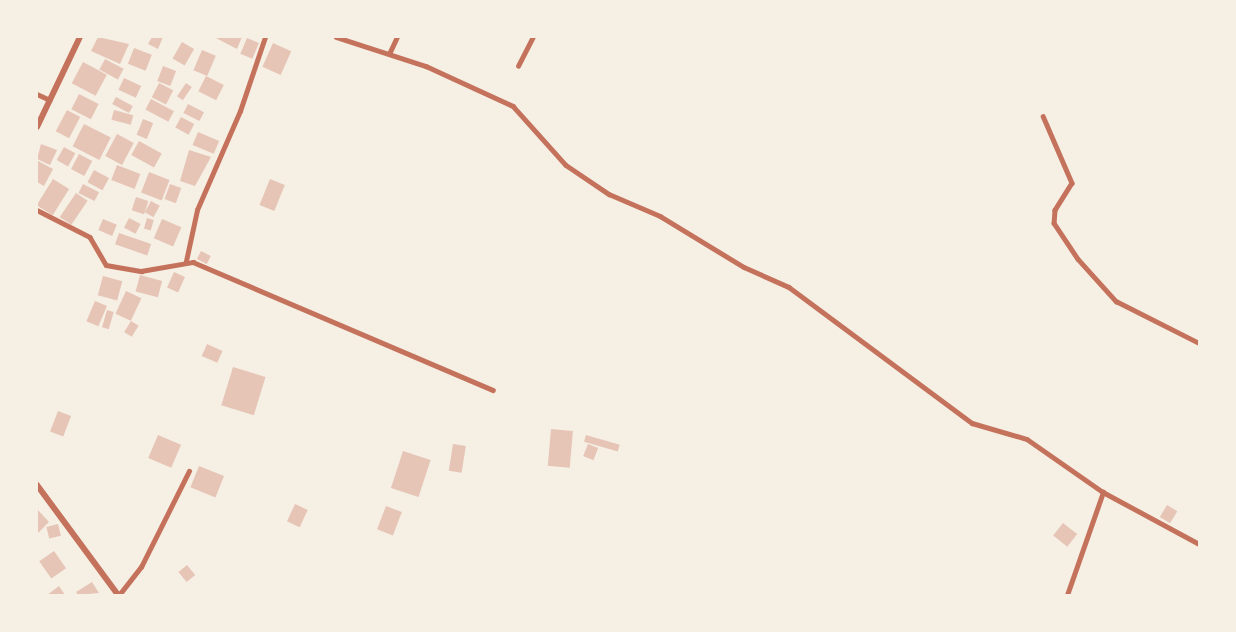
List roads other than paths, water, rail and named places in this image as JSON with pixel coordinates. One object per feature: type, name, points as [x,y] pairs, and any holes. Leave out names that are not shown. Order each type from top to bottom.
[{"type":"street","points":[[37,127],[80,37]]},
{"type":"street","points":[[186,261],[197,210],[240,111],[265,37]]},
{"type":"street","points":[[336,37],[389,54],[513,106],[566,165],[609,194],[660,216],[744,267],[789,287],[972,423],[1027,439],[1103,492],[1199,544]]},
{"type":"street","points":[[389,54],[397,37]]},
{"type":"street","points":[[518,66],[533,37]]},
{"type":"street","points":[[37,94],[50,100]]},
{"type":"street","points":[[1043,116],[1072,183],[1055,209],[1054,223],[1078,259],[1116,301],[1199,343]]},
{"type":"street","points":[[37,210],[89,237],[106,265],[141,271],[186,261],[494,390]]},
{"type":"street","points":[[37,485],[39,495],[119,595],[141,567],[189,471]]},
{"type":"street","points":[[1067,595],[1103,492]]}]
